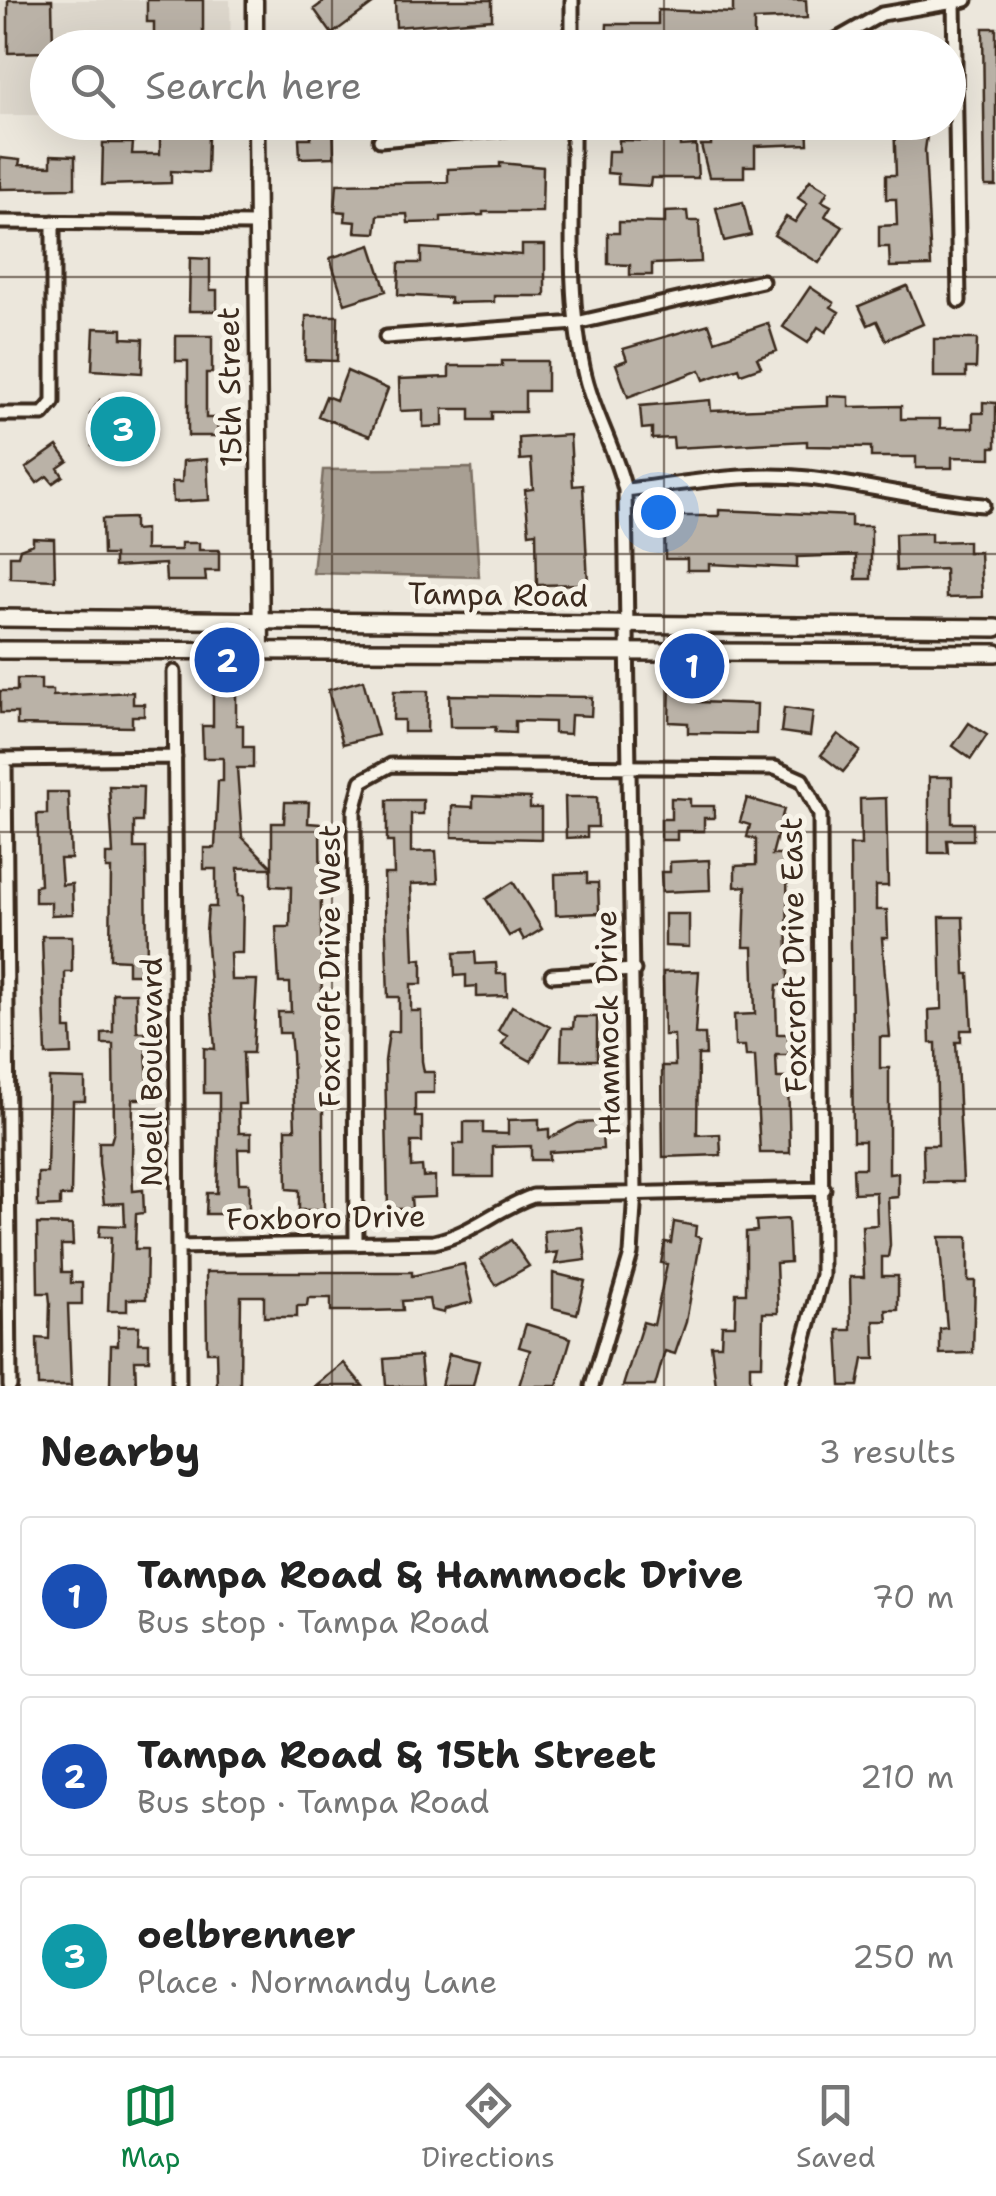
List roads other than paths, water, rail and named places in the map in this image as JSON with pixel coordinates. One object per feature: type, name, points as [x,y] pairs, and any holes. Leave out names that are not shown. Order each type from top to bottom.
[{"type":"main road","name":"Tampa Road","points":[[0,618],[996,628]]},
{"type":"main road","name":"Tampa Road","points":[[0,650],[996,653]]},
{"type":"street","points":[[255,0],[256,30]]},
{"type":"street","points":[[572,0],[572,30]]},
{"type":"street","points":[[854,30],[882,14],[960,1],[960,30]]},
{"type":"street","name":"15th Street","points":[[256,140],[261,650]]},
{"type":"street","name":"Hammock Drive","points":[[576,140],[576,323],[596,414],[618,460],[625,490],[634,970],[635,1191],[631,1254],[592,1386]]},
{"type":"street","points":[[959,300],[960,140]]},
{"type":"street","points":[[0,222],[256,224]]},
{"type":"street","points":[[0,414],[44,414],[54,402],[53,222]]},
{"type":"street","points":[[386,338],[576,323],[762,280]]},
{"type":"street","points":[[625,490],[764,476],[810,478],[916,499],[983,505]]},
{"type":"street","name":"Noell Boulevard","points":[[174,672],[179,1386]]},
{"type":"street","points":[[10,1386],[3,759],[176,757]]},
{"type":"street","name":"Foxcroft Drive East","points":[[629,764],[775,768],[802,780],[816,800],[820,816],[824,1189]]},
{"type":"street","name":"Foxcroft Drive West","points":[[356,1244],[354,811],[362,781],[391,765],[629,764]]},
{"type":"street","points":[[552,975],[634,970]]},
{"type":"street","points":[[792,1386],[822,1274],[824,1189]]},
{"type":"street","name":"Foxboro Drive","points":[[178,1247],[434,1242],[460,1237],[514,1202],[533,1196],[824,1189]]},
{"type":"place","name":"oelbrenner","points":[[123,429]]},
{"type":"place","name":"Tampa Road & 15th Street","points":[[227,660]]},
{"type":"place","name":"Tampa Road & Hammock Drive","points":[[692,666]]}]
